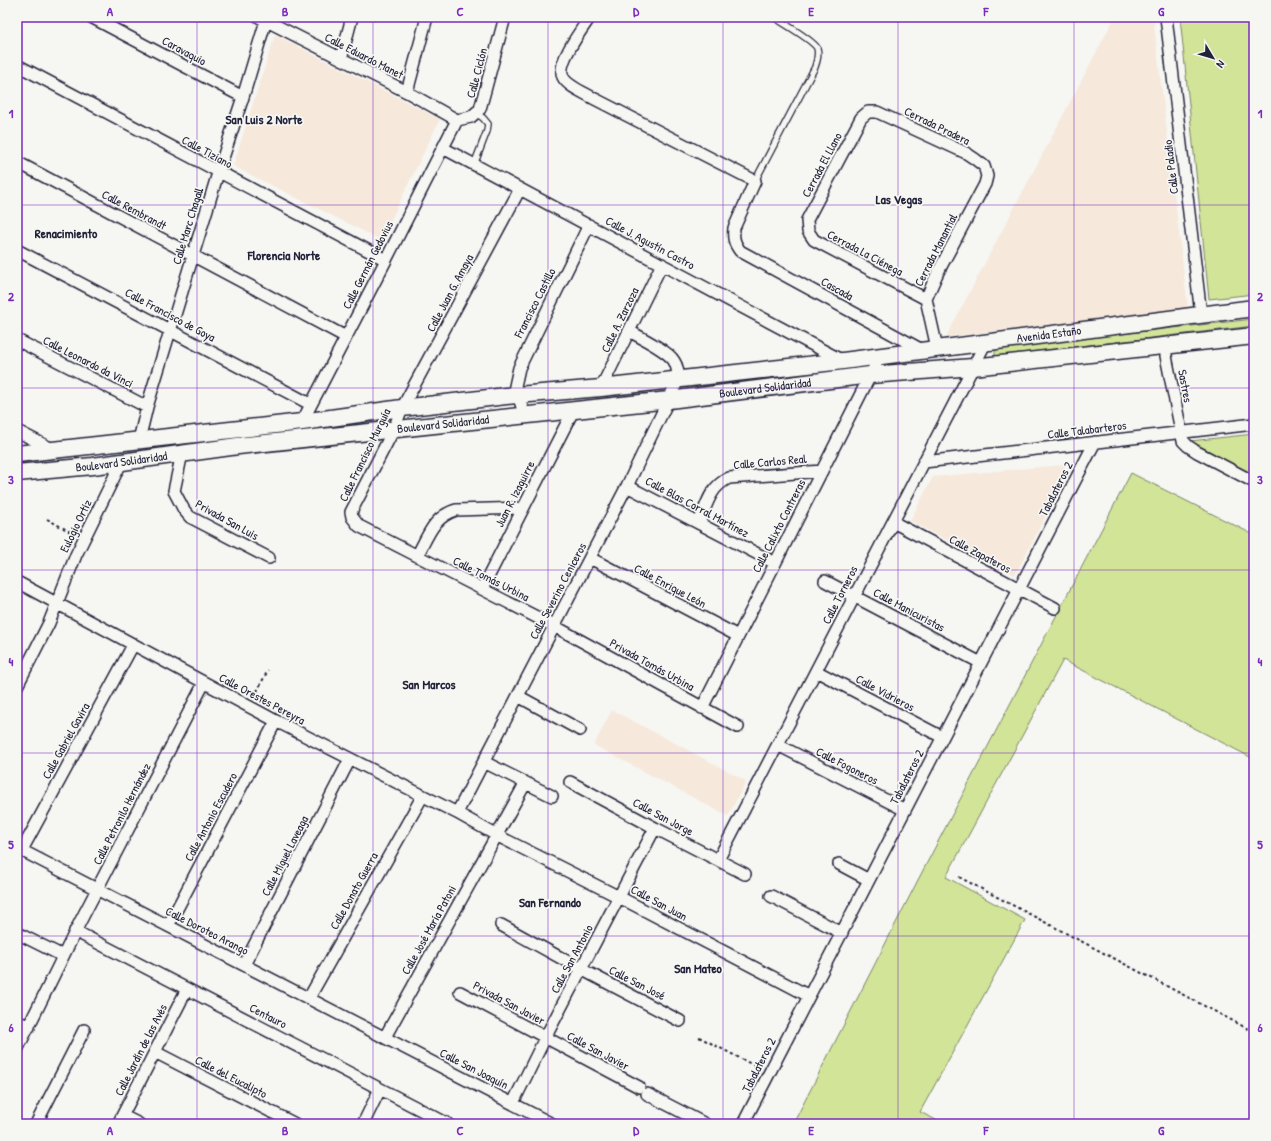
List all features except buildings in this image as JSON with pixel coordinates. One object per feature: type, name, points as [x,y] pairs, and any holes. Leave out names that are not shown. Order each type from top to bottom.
[{"type":"main road","name":"Avenida Estaño","points":[[844,361],[1254,308]]},
{"type":"main road","name":"Avenida Estaño","points":[[870,375],[973,367],[1254,336]]},
{"type":"main road","name":"Boulevard Solidaridad","points":[[17,454],[302,422],[402,408],[678,380],[844,361]]},
{"type":"main road","name":"Boulevard Solidaridad","points":[[17,473],[93,466],[238,446],[669,400],[870,375]]},
{"type":"main road","points":[[235,429],[238,446]]},
{"type":"main road","points":[[92,445],[93,466]]},
{"type":"street","name":"Caravaquio","points":[[91,17],[243,97]]},
{"type":"street","points":[[341,59],[352,17]]},
{"type":"street","points":[[407,92],[427,17]]},
{"type":"street","name":"Calle Ciclón","points":[[457,120],[471,117],[480,109],[505,17]]},
{"type":"street","points":[[590,17],[565,56],[562,69],[563,77],[572,86],[755,181]]},
{"type":"street","name":"Calle Paladio","points":[[1166,17],[1202,315]]},
{"type":"street","name":"Calle Marc Chagall","points":[[139,440],[147,407],[170,330],[243,97],[264,18]]},
{"type":"street","name":"Calle Eduardo Manet","points":[[264,18],[407,92],[457,120]]},
{"type":"street","name":"Calle Tiziano","points":[[17,65],[218,173],[386,260]]},
{"type":"street","name":"Cerrada El Llano","points":[[814,240],[808,230],[807,220],[861,118],[868,112],[877,112]]},
{"type":"street","name":"Cerrada Pradera","points":[[877,112],[966,154],[984,166]]},
{"type":"street","name":"Calle Germán Gedovius","points":[[302,422],[457,120]]},
{"type":"street","name":"Calle J. Agustín Castro","points":[[443,148],[844,361]]},
{"type":"street","name":"Calle Rembrandt","points":[[17,162],[346,337]]},
{"type":"street","name":"Cerrada Manantial","points":[[929,349],[926,299],[985,184],[987,176],[984,166]]},
{"type":"street","name":"Cascada","points":[[755,181],[734,228],[733,236],[740,251],[929,349]]},
{"type":"street","name":"Calle Juan G. Amaya","points":[[402,408],[520,189]]},
{"type":"street","name":"Francisco Castillo","points":[[525,416],[515,386],[518,368],[589,225]]},
{"type":"street","name":"Cerrada La Ciénega","points":[[814,240],[926,299]]},
{"type":"street","name":"Calle Francisco de Goya","points":[[17,250],[310,404]]},
{"type":"street","name":"Calle A. Zarzoza","points":[[601,388],[662,264]]},
{"type":"street","points":[[629,331],[674,360],[678,370],[678,380]]},
{"type":"street","name":"Calle Leonardo da Vinci","points":[[17,340],[147,407]]},
{"type":"street","name":"Calle Torneros","points":[[718,860],[986,342]]},
{"type":"street","name":"Sastres","points":[[1166,345],[1166,356],[1181,432]]},
{"type":"street","name":"Calle Calixto Contreras","points":[[702,708],[880,356]]},
{"type":"street","name":"Calle Severino Ceniceros","points":[[456,813],[627,486],[678,380]]},
{"type":"street","name":"Calle Francisco Murguía","points":[[402,408],[394,429],[351,512],[352,517],[359,526],[417,556]]},
{"type":"street","name":"Juan R. Izaguirre","points":[[482,589],[522,508],[573,411]]},
{"type":"street","name":"Calle Talabarteros","points":[[924,462],[1254,424]]},
{"type":"street","points":[[17,431],[54,450]]},
{"type":"street","points":[[1181,432],[1183,441],[1188,446],[1254,482]]},
{"type":"street","name":"Tabalateros 2","points":[[743,1124],[1095,442]]},
{"type":"street","name":"Privada San Luis","points":[[182,453],[174,491],[184,510],[190,517],[269,558]]},
{"type":"street","name":"Eulogio Ortíz","points":[[17,686],[49,623],[63,586],[122,461]]},
{"type":"street","name":"Calle Carlos Real","points":[[700,523],[714,489],[721,482],[729,478],[822,471]]},
{"type":"street","name":"Calle Blas Corral Martínez","points":[[627,486],[775,563]]},
{"type":"street","points":[[417,556],[437,520],[446,513],[456,510],[522,508]]},
{"type":"street","name":"Calle Zapateros","points":[[893,522],[1055,608]]},
{"type":"street","name":"Calle Tomás Urbina","points":[[417,556],[554,626]]},
{"type":"street","name":"Calle Enrique León","points":[[590,558],[738,636]]},
{"type":"street","name":"Calle Manicuristas","points":[[825,581],[981,663]]},
{"type":"street","name":"Calle Orestes Pereyra","points":[[17,582],[249,707],[496,835]]},
{"type":"street","name":"Privada Tomás Urbina","points":[[554,626],[738,727]]},
{"type":"street","name":"Calle Gabriel Gavira","points":[[19,849],[133,645]]},
{"type":"street","name":"Calle Vidrieros","points":[[816,671],[942,738]]},
{"type":"street","name":"Calle Petronilo Hernández","points":[[17,1050],[75,931],[204,683]]},
{"type":"street","points":[[518,696],[580,730]]},
{"type":"street","name":"Calle Antonio Escudero","points":[[168,926],[276,721]]},
{"type":"street","name":"Calle Fogoneros","points":[[778,745],[905,810]]},
{"type":"street","name":"Calle Miguel Laveaga","points":[[244,965],[350,759]]},
{"type":"street","points":[[484,762],[525,784],[552,796]]},
{"type":"street","name":"Calle San Jorge","points":[[570,782],[745,874]]},
{"type":"street","name":"Calle José María Patoni","points":[[385,1037],[525,784]]},
{"type":"street","name":"Calle Donato Guerra","points":[[309,998],[422,797]]},
{"type":"street","name":"Calle San Antonio","points":[[514,1103],[545,1038],[655,828]]},
{"type":"street","name":"Calle San Juan","points":[[496,835],[619,896],[809,996]]},
{"type":"street","name":"Calle Doroteo Arango","points":[[19,849],[385,1037]]},
{"type":"street","points":[[839,864],[869,880]]},
{"type":"street","points":[[771,896],[842,933]]},
{"type":"street","name":"Calle San José","points":[[501,925],[680,1020]]},
{"type":"street","name":"Centauro","points":[[75,931],[448,1124]]},
{"type":"street","points":[[17,933],[63,956]]},
{"type":"street","name":"Calle Jardín de las Avés","points":[[120,1120],[188,989]]},
{"type":"street","name":"Privada San Javier","points":[[460,992],[545,1038]]},
{"type":"street","points":[[17,1021],[29,1027]]},
{"type":"street","points":[[36,1124],[84,1030]]},
{"type":"street","name":"Calle San Joaquín","points":[[385,1037],[552,1124]]},
{"type":"street","name":"Calle San Javier","points":[[545,1038],[639,1087]]},
{"type":"street","name":"Calle del Eucalipto","points":[[155,1052],[295,1124]]},
{"type":"street","points":[[363,1124],[380,1088]]},
{"type":"street","points":[[647,1094],[705,1124]]},
{"type":"street","points":[[120,1120],[139,1124]]},
{"type":"lane","points":[[755,181],[815,67],[818,55],[817,47],[811,41],[774,17]]},
{"type":"lane","points":[[474,164],[487,131],[488,124],[476,113]]},
{"type":"path","points":[[47,519],[84,540]]},
{"type":"path","points":[[249,707],[268,670]]},
{"type":"path","points":[[959,877],[1254,1032]]},
{"type":"path","points":[[699,1037],[769,1074]]},
{"type":"shaded area","points":[[1115,17],[1153,17],[1188,309],[946,337]]},
{"type":"shaded area","points":[[275,35],[440,119],[381,240],[233,166]]},
{"type":"shaded area","points":[[1064,465],[1067,475],[1015,575],[910,521],[933,477]]},
{"type":"shaded area","points":[[612,710],[746,781],[728,816],[594,745]]},
{"type":"green space","points":[[1180,17],[1254,17],[1254,294],[1209,299]]},
{"type":"green space","points":[[1254,319],[1254,326],[995,356],[995,348]]},
{"type":"green space","points":[[1254,434],[1254,475],[1190,441]]},
{"type":"green space","points":[[1131,473],[1254,535],[1254,759],[1063,660],[946,877],[1025,920],[920,1112],[936,1120],[934,1124],[793,1124],[919,878]]},
{"type":"district","name":"San Luis 2 Norte","points":[[264,119]]},
{"type":"district","name":"Las Vegas","points":[[899,199]]},
{"type":"district","name":"Renacimiento","points":[[66,233]]},
{"type":"district","name":"Florencia Norte","points":[[284,255]]},
{"type":"district","name":"San Marcos","points":[[429,684]]},
{"type":"district","name":"San Fernando","points":[[550,902]]},
{"type":"district","name":"San Mateo","points":[[698,968]]}]
